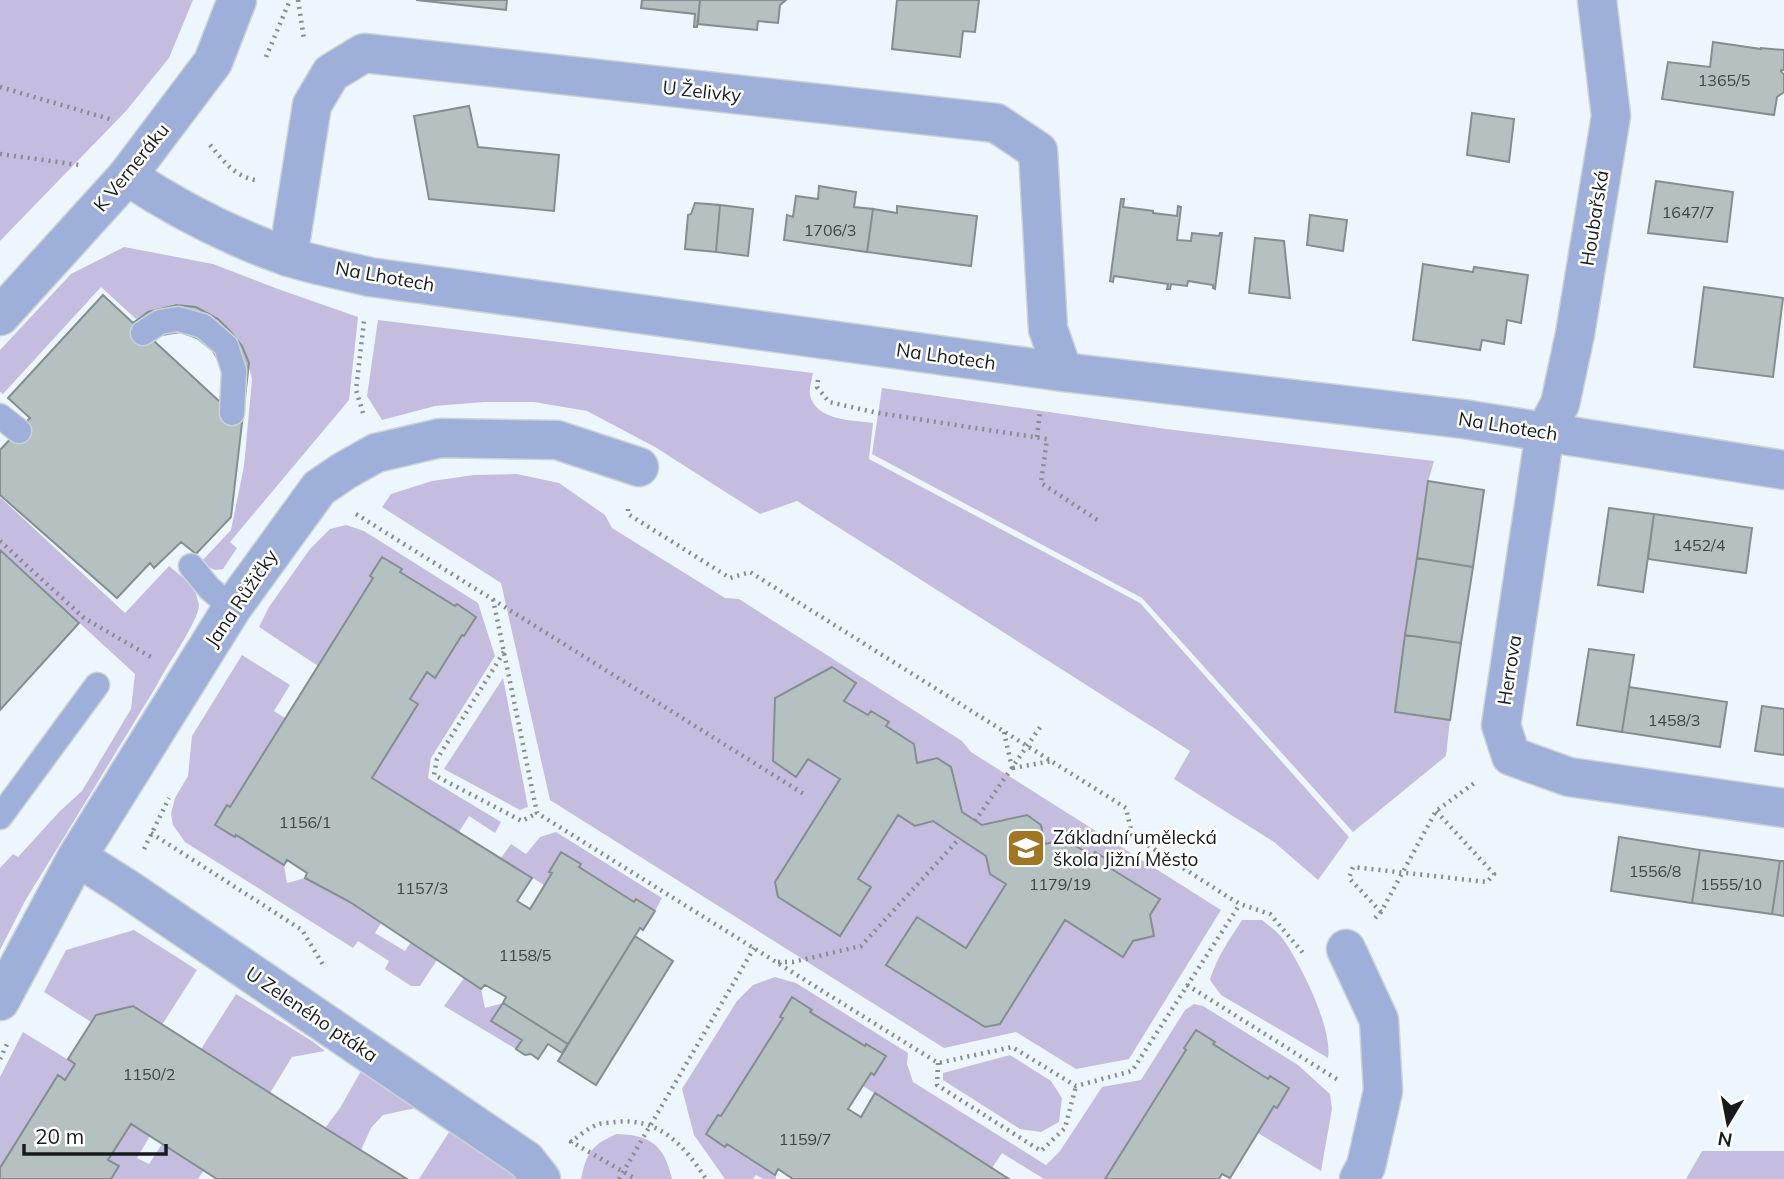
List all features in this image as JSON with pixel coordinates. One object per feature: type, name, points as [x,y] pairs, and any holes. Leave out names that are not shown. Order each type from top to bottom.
[{"type":"street","name":"K Verneráku","points":[[0,316],[127,176],[213,62],[237,0]]},
{"type":"street","name":"Houbařská","points":[[1545,432],[1560,404],[1575,334],[1611,116],[1597,0]]},
{"type":"street","name":"U Želivky","points":[[288,257],[312,106],[331,73],[364,53],[996,123],[1038,151],[1048,329],[1063,372]]},
{"type":"street","name":"Na Lhotech","points":[[127,176],[215,228],[288,257],[370,277],[1063,372],[1463,419],[1784,470]]},
{"type":"street","name":"Herrova","points":[[1545,432],[1501,725],[1511,756],[1569,776],[1784,808]]},
{"type":"street","name":"Jana Růžičky","points":[[0,1001],[77,857],[232,608],[319,488],[376,453],[440,438],[557,440],[639,467]]},
{"type":"street","name":"U Zeleného ptáka","points":[[77,857],[526,1160],[541,1179]]},
{"type":"street","points":[[1346,949],[1379,1020],[1383,1091],[1366,1166],[1359,1179]]},
{"type":"lane","points":[[143,333],[160,322],[178,318],[203,326],[226,346],[234,371],[232,413]]},
{"type":"lane","points":[[191,566],[209,588],[232,608]]},
{"type":"lane","points":[[0,817],[97,685]]},
{"type":"path","points":[[0,87],[115,121]]},
{"type":"path","points":[[0,154],[87,166],[127,176]]},
{"type":"path","points":[[358,396],[356,390],[364,321]]},
{"type":"path","points":[[819,376],[817,387],[829,402],[878,413],[1047,439],[1041,483],[1099,521]]},
{"type":"path","points":[[627,503],[628,514],[730,578],[750,572],[1126,808],[1132,835],[1240,904],[1270,914],[1314,966],[1346,949]]},
{"type":"path","points":[[355,513],[807,796]]},
{"type":"path","points":[[0,541],[84,618],[188,679]]},
{"type":"path","points":[[493,599],[537,813],[938,1063],[1012,1046],[1076,1086],[1132,1071],[1240,904]]},
{"type":"path","points":[[504,652],[437,760],[434,775],[522,821],[537,813]]},
{"type":"path","points":[[975,821],[1041,726]]},
{"type":"path","points":[[1003,730],[1012,768]]},
{"type":"path","points":[[1012,768],[1052,761]]},
{"type":"path","points":[[1402,872],[1353,867],[1349,878],[1381,912],[1402,872],[1436,811],[1494,874],[1487,882],[1402,872]]},
{"type":"path","points":[[777,962],[793,962],[860,946],[960,839]]},
{"type":"path","points":[[619,1179],[754,948]]},
{"type":"path","points":[[1187,985],[1347,1086]]},
{"type":"path","points":[[938,1063],[937,1085],[1041,1151],[1065,1128],[1076,1086]]},
{"type":"path","points":[[571,1142],[598,1124],[625,1121],[652,1125],[672,1137],[694,1160],[706,1179]]},
{"type":"path","points":[[571,1142],[572,1154]]},
{"type":"path","points":[[571,1142],[636,1179]]},
{"type":"shaded area","points":[[0,0],[193,0],[169,58],[126,111],[0,241]]},
{"type":"shaded area","points":[[124,247],[213,264],[358,317],[349,400],[230,542],[237,548],[223,569],[215,570],[200,563],[231,530],[244,466],[252,379],[241,346],[218,319],[196,307],[175,304],[147,312],[136,319],[101,287],[3,394],[0,392],[0,350],[71,274]]},
{"type":"shaded area","points":[[378,320],[813,373],[810,395],[820,410],[836,418],[873,423],[869,459],[1140,603],[1349,837],[1318,880],[1274,842],[1174,779],[1190,751],[797,501],[760,514],[655,447],[587,411],[534,402],[484,402],[435,406],[382,420],[367,396]]},
{"type":"shaded area","points":[[882,388],[1166,429],[1434,461],[1428,482],[1395,712],[1450,720],[1446,756],[1353,832],[1142,598],[872,454]]},
{"type":"shaded area","points":[[517,474],[559,483],[605,515],[612,528],[725,598],[739,599],[962,741],[971,752],[1221,910],[1129,1059],[1076,1069],[1016,1032],[944,1048],[550,800],[501,583],[382,507],[391,494],[432,481],[474,475]],"holes":[[[775,698],[844,701],[868,715],[871,711],[889,722],[886,726],[917,763],[937,758],[962,812],[982,825],[1027,815],[1041,825],[1045,844],[1065,839],[1092,856],[1095,852],[1113,863],[1110,868],[1160,899],[1150,915],[1154,936],[1133,941],[1123,957],[1065,920],[1000,1024],[985,1027],[887,965],[917,917],[966,948],[1006,884],[986,856],[933,821],[915,826],[898,815],[858,879],[778,897],[775,882],[840,779],[808,759],[796,776],[773,761]]]},
{"type":"shaded area","points":[[0,497],[125,613],[169,566],[191,586],[199,605],[188,632],[25,901],[0,950],[0,868],[13,854],[18,857],[82,791],[131,709],[135,674],[0,550]]},
{"type":"shaded area","points":[[346,525],[364,531],[478,603],[495,656],[431,758],[428,778],[501,822],[495,833],[469,816],[459,832],[372,778],[418,704],[410,699],[427,672],[434,677],[462,635],[465,636],[476,616],[400,572],[402,569],[382,557],[370,576],[373,578],[318,666],[259,627],[269,607],[310,549],[330,529]]},
{"type":"shaded area","points":[[242,655],[290,685],[274,711],[285,718],[230,807],[227,806],[215,825],[284,865],[287,883],[305,878],[350,902],[381,923],[375,933],[405,951],[411,942],[437,960],[420,986],[411,986],[385,969],[389,961],[358,941],[353,948],[185,842],[173,825],[171,814],[175,798],[188,776],[192,736]]},
{"type":"shaded area","points":[[503,678],[528,807],[520,810],[444,769]]},
{"type":"shaded area","points":[[556,832],[662,898],[655,911],[636,899],[634,902],[561,853],[549,871],[552,873],[544,885],[501,858],[511,844],[526,854],[540,837]]},
{"type":"shaded area","points":[[1242,920],[1262,920],[1281,936],[1290,950],[1320,1013],[1328,1045],[1328,1058],[1221,995],[1210,980],[1220,956]]},
{"type":"shaded area","points":[[134,930],[197,970],[162,1025],[132,1006],[96,1015],[91,1022],[44,992],[66,950]]},
{"type":"shaded area","points":[[775,977],[796,983],[908,1053],[907,1064],[913,1082],[1046,1165],[1060,1151],[1102,1087],[1141,1080],[1185,1010],[1194,1004],[1203,1006],[1298,1065],[1330,1094],[1332,1109],[1321,1171],[1258,1133],[1274,1106],[1277,1107],[1289,1088],[1270,1076],[1268,1079],[1196,1030],[1105,1179],[1044,1179],[1002,1153],[992,1168],[863,1086],[885,1056],[810,1012],[811,1009],[793,998],[721,1116],[718,1115],[706,1134],[775,1174],[776,1179],[763,1179],[756,1175],[753,1179],[725,1179],[694,1135],[682,1089],[737,1001],[753,985]]},
{"type":"shaded area","points":[[464,978],[481,989],[485,1008],[503,1003],[492,1021],[522,1040],[516,1049],[444,1006]]},
{"type":"shaded area","points":[[236,994],[325,1051],[292,1057],[270,1093],[201,1049]]},
{"type":"shaded area","points":[[23,1032],[75,1064],[65,1080],[58,1076],[0,1168],[0,1077]]},
{"type":"shaded area","points":[[1010,1055],[1051,1081],[1062,1098],[1059,1122],[1041,1132],[1020,1129],[943,1080],[943,1073]]},
{"type":"shaded area","points":[[361,1071],[416,1108],[383,1115],[371,1128],[361,1150],[325,1128]]},
{"type":"shaded area","points":[[131,1124],[150,1136],[137,1158],[149,1164],[162,1144],[204,1170],[198,1179],[111,1179],[119,1167],[108,1160]]},
{"type":"shaded area","points":[[451,1129],[528,1179],[419,1179]]},
{"type":"shaded area","points":[[616,1134],[647,1139],[654,1144],[665,1157],[672,1179],[581,1179],[591,1151]]},
{"type":"shaded area","points":[[1702,1151],[1784,1151],[1784,1179],[1686,1179]]},
{"type":"building","points":[[416,0],[507,0],[506,10]]},
{"type":"building","points":[[642,0],[700,0],[697,27],[694,27],[695,14],[641,8]]},
{"type":"building","points":[[700,0],[786,0],[780,5],[778,23],[758,21],[757,30],[698,24]]},
{"type":"building","points":[[897,0],[979,0],[975,32],[963,31],[960,57],[892,49]]},
{"type":"building","points":[[1713,42],[1784,50],[1784,70],[1781,71],[1784,75],[1784,92],[1777,97],[1774,115],[1662,99],[1668,62],[1710,67]]},
{"type":"building","points":[[469,106],[478,147],[559,155],[554,211],[429,199],[414,116]]},
{"type":"building","points":[[1472,113],[1514,119],[1509,162],[1467,155]]},
{"type":"building","points":[[1656,181],[1733,192],[1727,242],[1648,233]]},
{"type":"building","points":[[819,186],[856,192],[854,207],[873,209],[867,252],[784,240],[787,215],[793,217],[796,196],[818,199]]},
{"type":"building","points":[[1121,199],[1124,199],[1123,207],[1153,213],[1177,216],[1178,206],[1181,207],[1177,240],[1191,241],[1192,233],[1219,236],[1222,233],[1215,289],[1213,285],[1188,281],[1187,286],[1171,284],[1170,289],[1167,289],[1168,284],[1114,276],[1113,282],[1110,281]]},
{"type":"building","points":[[695,203],[720,205],[716,252],[685,249],[688,215]]},
{"type":"building","points":[[720,205],[753,209],[748,256],[716,252]]},
{"type":"building","points":[[897,206],[977,216],[971,266],[867,252],[873,209],[897,213]]},
{"type":"building","points":[[1310,215],[1347,220],[1343,251],[1307,245]]},
{"type":"building","points":[[1255,238],[1284,241],[1290,298],[1249,293]]},
{"type":"building","points":[[1423,264],[1473,272],[1474,267],[1528,275],[1521,323],[1507,320],[1504,344],[1482,340],[1480,350],[1413,340]]},
{"type":"building","points":[[1704,287],[1783,298],[1773,377],[1694,367]]},
{"type":"building","points":[[103,295],[133,323],[148,312],[176,305],[196,307],[218,319],[230,331],[242,346],[249,363],[231,517],[196,554],[181,542],[154,568],[150,563],[117,598],[0,495],[0,450],[30,418],[8,398]],"holes":[[[180,332],[197,338],[213,351],[221,365],[223,381],[220,402],[154,341],[162,335]]]},
{"type":"building","points":[[1428,481],[1484,490],[1473,567],[1417,558]]},
{"type":"building","points":[[1609,508],[1654,514],[1643,592],[1598,585]]},
{"type":"building","points":[[1654,514],[1752,528],[1746,573],[1648,559]]},
{"type":"building","points":[[0,550],[79,623],[0,710]]},
{"type":"building","points":[[382,557],[402,569],[400,572],[476,617],[435,678],[427,672],[410,699],[418,704],[372,778],[532,878],[517,901],[530,909],[552,873],[549,872],[561,852],[581,864],[579,867],[634,902],[636,899],[655,911],[643,930],[640,928],[568,1044],[503,1003],[506,997],[485,985],[481,989],[350,902],[305,878],[307,873],[287,860],[284,865],[215,825],[227,805],[230,807],[373,578],[370,576]]},
{"type":"building","points":[[1417,558],[1473,567],[1461,643],[1405,635]]},
{"type":"building","points":[[1405,635],[1461,643],[1450,720],[1395,712]]},
{"type":"building","points":[[1589,649],[1634,655],[1622,732],[1577,725]]},
{"type":"building","name":"Základní umělecká škola Jižní Město","points":[[832,667],[856,683],[844,701],[868,715],[871,711],[889,722],[886,726],[914,744],[917,763],[937,758],[951,767],[962,812],[982,825],[1027,815],[1041,825],[1045,844],[1065,839],[1092,856],[1095,852],[1113,863],[1110,868],[1160,899],[1150,915],[1154,936],[1133,941],[1123,957],[1065,920],[1000,1024],[985,1027],[886,965],[917,917],[966,948],[1006,884],[990,874],[986,856],[933,821],[915,826],[898,815],[858,879],[871,887],[840,936],[778,897],[775,882],[840,779],[808,759],[796,777],[773,761],[775,698]]},
{"type":"building","points":[[1629,687],[1727,702],[1720,747],[1622,732]]},
{"type":"building","points":[[1762,706],[1784,709],[1784,755],[1755,751]]},
{"type":"building","points":[[1619,837],[1700,850],[1692,903],[1611,891]]},
{"type":"building","points":[[1700,850],[1780,861],[1772,914],[1692,903]]},
{"type":"building","points":[[1780,861],[1784,861],[1784,916],[1772,914]]},
{"type":"building","points":[[635,936],[673,961],[596,1085],[558,1061]]},
{"type":"building","points":[[792,997],[812,1010],[810,1012],[886,1056],[874,1075],[871,1073],[848,1109],[861,1117],[875,1093],[1009,1179],[793,1179],[778,1169],[775,1175],[727,1144],[725,1147],[706,1134],[718,1115],[721,1116],[783,1018],[780,1017]]},
{"type":"building","points":[[503,1003],[568,1044],[562,1053],[548,1044],[538,1059],[516,1049],[522,1040],[491,1021]]},
{"type":"building","points":[[133,1006],[407,1179],[217,1179],[131,1124],[108,1160],[119,1166],[111,1179],[0,1179],[0,1168],[58,1075],[65,1080],[75,1064],[68,1059],[96,1015]]},
{"type":"building","points":[[1196,1030],[1268,1079],[1270,1076],[1289,1088],[1277,1108],[1274,1106],[1230,1178],[1222,1174],[1219,1179],[1105,1179],[1186,1050],[1184,1048]]},
{"type":"place","name":"Základní umělecká škola Jižní Město","points":[[1026,848]]}]
